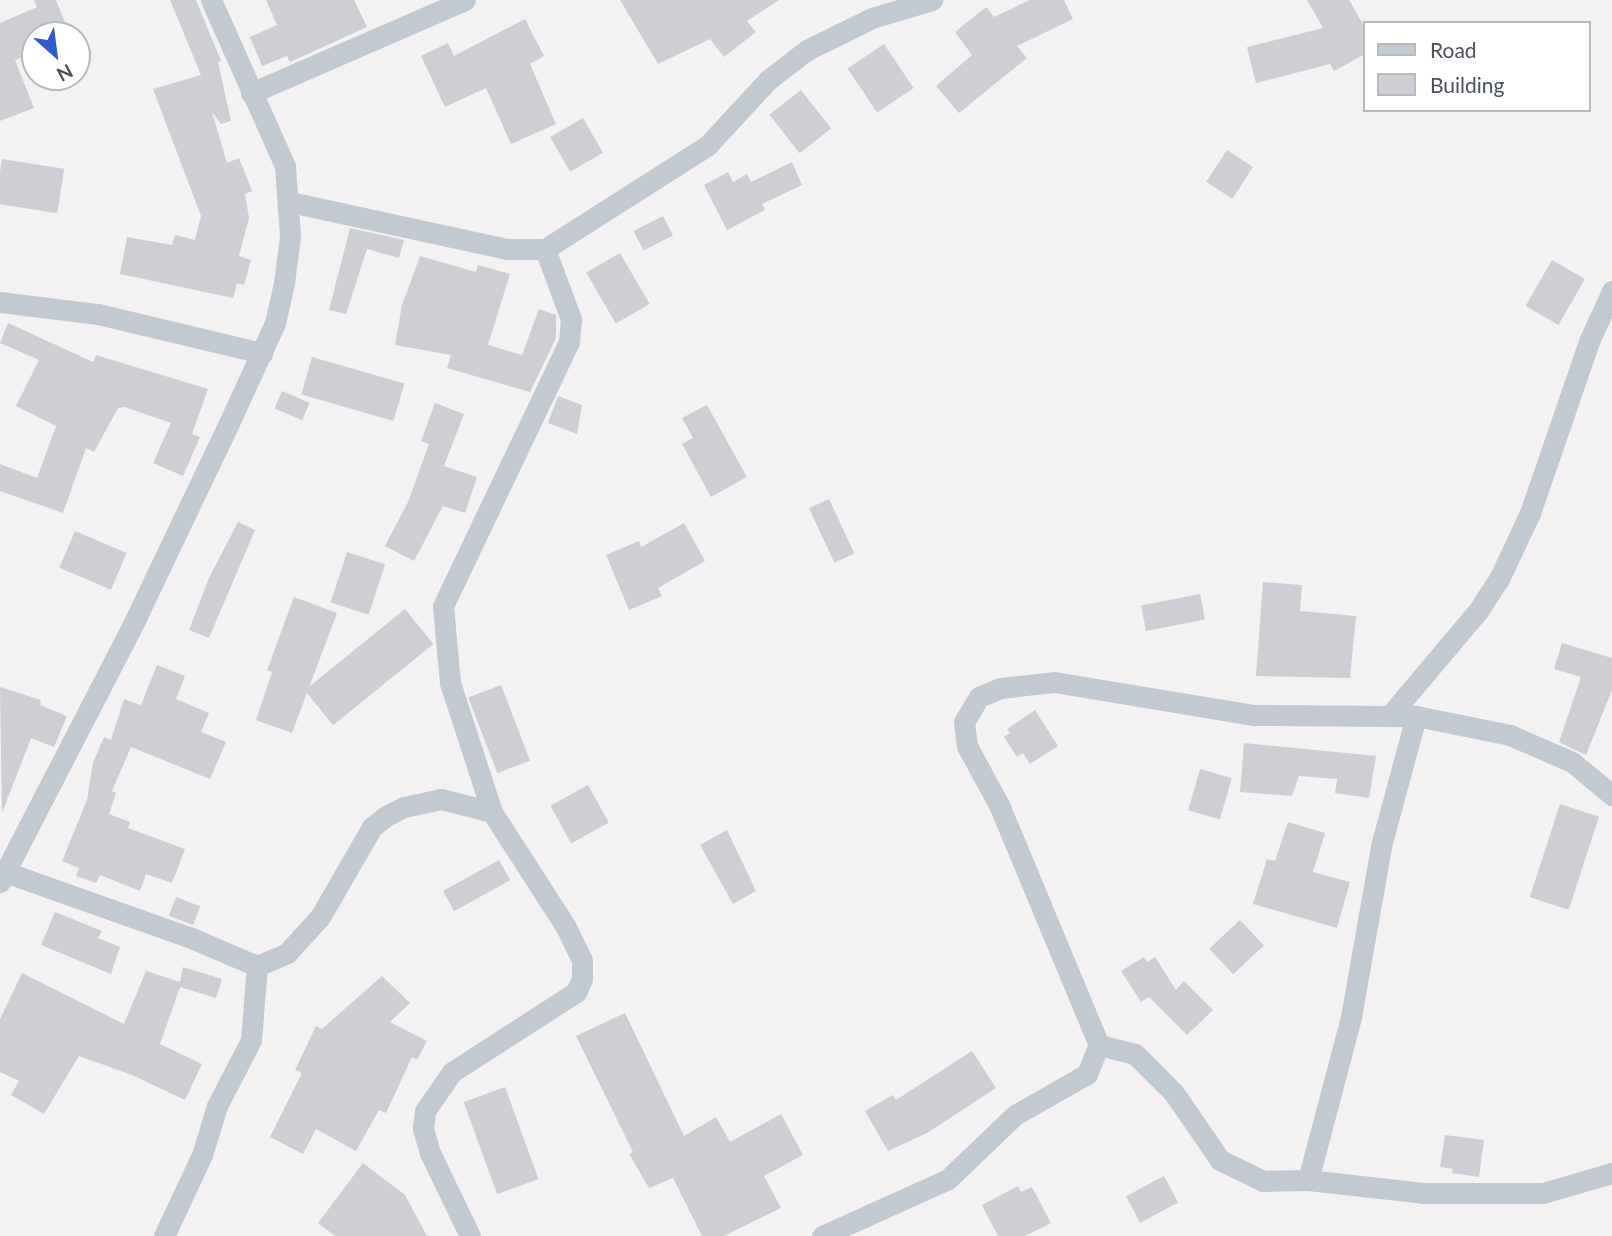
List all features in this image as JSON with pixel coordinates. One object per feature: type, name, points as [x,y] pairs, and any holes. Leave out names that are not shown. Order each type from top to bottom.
[{"type":"street","points":[[211,0],[285,166],[290,202],[284,283],[262,353],[136,618],[3,877],[189,937],[257,966],[287,953],[320,917],[372,827],[386,816],[404,807],[441,799],[492,812]]},
{"type":"street","points":[[251,93],[465,0]]},
{"type":"street","points":[[290,202],[507,249],[545,249],[708,145],[768,80],[807,50],[872,18],[932,0]]},
{"type":"street","points":[[470,1236],[430,1153],[423,1128],[425,1111],[452,1072],[576,992],[582,979],[582,960],[566,927],[492,812],[450,682],[443,606],[569,342],[571,319],[545,249]]},
{"type":"street","points":[[1392,713],[1478,611],[1499,579],[1530,513],[1590,339],[1612,291]]},
{"type":"street","points":[[0,302],[98,314],[262,353]]},
{"type":"street","points":[[822,1236],[947,1179],[1015,1115],[1087,1074],[1099,1045],[999,804],[967,746],[964,722],[973,703],[1000,688],[1054,682],[1254,715],[1392,713],[1416,716],[1510,735],[1572,762],[1612,795]]},
{"type":"street","points":[[1308,1180],[1351,1017],[1381,846],[1416,716]]},
{"type":"street","points":[[164,1236],[202,1154],[217,1106],[251,1040],[257,966]]},
{"type":"street","points":[[1099,1045],[1127,1050],[1154,1070],[1220,1160],[1263,1181],[1308,1180],[1423,1193],[1543,1193],[1612,1173]]},
{"type":"building","points":[[34,0],[56,0],[64,21],[21,21],[21,58],[15,60],[21,75],[21,91],[27,91],[34,108],[0,121],[0,23],[37,7]]},
{"type":"building","points":[[170,0],[196,0],[221,61],[218,62],[231,121],[221,124],[212,112],[227,163],[239,158],[252,191],[245,194],[249,218],[239,256],[251,260],[244,285],[237,283],[233,298],[120,274],[127,237],[172,245],[175,235],[195,240],[201,216],[153,89],[201,75]]},
{"type":"building","points":[[266,0],[354,0],[367,27],[290,62],[287,56],[262,66],[250,37],[277,25]]},
{"type":"building","points":[[620,0],[779,0],[747,21],[756,32],[724,57],[710,39],[658,64]]},
{"type":"building","points":[[1030,0],[1064,0],[1073,19],[1017,46],[1027,58],[959,113],[936,86],[972,55],[955,32],[986,7],[994,17]]},
{"type":"building","points":[[1307,0],[1349,0],[1364,26],[1364,55],[1334,71],[1330,64],[1256,83],[1247,47],[1323,28]]},
{"type":"building","points":[[525,19],[544,56],[530,64],[556,124],[511,144],[486,88],[445,107],[421,56],[448,43],[454,56]]},
{"type":"building","points":[[884,44],[914,88],[877,113],[848,69]]},
{"type":"building","points":[[801,90],[831,129],[800,153],[769,115]]},
{"type":"building","points":[[583,118],[603,153],[570,172],[550,137]]},
{"type":"building","points":[[1227,150],[1253,167],[1232,199],[1206,182]]},
{"type":"building","points":[[2,159],[64,169],[57,213],[0,204]]},
{"type":"building","points":[[792,162],[802,185],[762,204],[765,210],[727,230],[704,185],[728,172],[733,182],[747,174],[751,182]]},
{"type":"building","points":[[663,216],[673,236],[644,251],[634,231]]},
{"type":"building","points":[[350,228],[404,240],[399,258],[367,249],[346,314],[329,310]]},
{"type":"building","points":[[620,253],[650,304],[616,324],[586,272]]},
{"type":"building","points":[[420,256],[476,272],[478,265],[510,274],[488,345],[522,355],[539,309],[556,315],[556,338],[530,392],[447,368],[451,355],[395,345],[402,305]]},
{"type":"building","points":[[1552,260],[1585,279],[1558,325],[1526,306]]},
{"type":"building","points":[[8,323],[93,362],[96,355],[208,389],[192,434],[200,437],[183,476],[153,463],[171,423],[125,407],[118,408],[94,452],[86,448],[63,513],[0,491],[0,464],[37,478],[56,426],[16,406],[39,360],[0,343]]},
{"type":"building","points":[[312,357],[404,383],[394,421],[301,394]]},
{"type":"building","points":[[282,391],[310,403],[302,420],[275,408]]},
{"type":"building","points":[[558,396],[582,405],[577,434],[548,423]]},
{"type":"building","points":[[435,403],[464,414],[444,466],[477,477],[465,513],[443,506],[414,561],[385,546],[408,502],[429,444],[421,441]]},
{"type":"building","points":[[707,405],[747,477],[711,497],[682,444],[693,438],[682,418]]},
{"type":"building","points":[[829,499],[854,553],[834,563],[809,508]]},
{"type":"building","points":[[238,522],[255,530],[209,638],[189,630],[209,578]]},
{"type":"building","points":[[684,523],[705,561],[658,588],[662,596],[629,610],[606,555],[639,541],[641,547]]},
{"type":"building","points":[[75,531],[127,553],[111,590],[59,568]]},
{"type":"building","points":[[347,552],[385,564],[369,615],[331,602]]},
{"type":"building","points":[[1263,582],[1302,585],[1300,611],[1356,616],[1350,678],[1256,676]]},
{"type":"building","points":[[1200,594],[1205,620],[1146,631],[1141,605]]},
{"type":"building","points":[[294,597],[337,613],[292,733],[256,720],[272,672],[267,670]]},
{"type":"building","points":[[405,609],[433,644],[333,725],[305,690]]},
{"type":"building","points":[[1562,643],[1612,658],[1612,690],[1586,755],[1559,742],[1581,677],[1554,669]]},
{"type":"building","points":[[157,665],[185,676],[176,699],[209,713],[201,732],[226,742],[210,779],[131,747],[112,791],[116,793],[109,814],[130,822],[128,828],[185,849],[172,883],[146,874],[140,891],[100,875],[96,883],[76,876],[79,868],[62,861],[87,800],[93,763],[104,737],[111,740],[124,699],[141,705]]},
{"type":"building","points":[[501,685],[530,761],[497,773],[468,698]]},
{"type":"building","points":[[0,687],[41,700],[40,705],[67,716],[54,747],[31,738],[2,813]]},
{"type":"building","points":[[1035,710],[1058,746],[1030,764],[1023,753],[1017,757],[1004,737],[1010,733],[1007,729]]},
{"type":"building","points":[[1244,743],[1376,756],[1369,798],[1335,793],[1337,779],[1299,776],[1292,796],[1240,792]]},
{"type":"building","points":[[1200,769],[1232,778],[1220,819],[1188,810]]},
{"type":"building","points":[[588,785],[609,823],[571,843],[550,806]]},
{"type":"building","points":[[1560,804],[1599,817],[1569,910],[1530,897]]},
{"type":"building","points":[[1288,822],[1325,833],[1313,872],[1350,882],[1337,928],[1253,904],[1267,859],[1275,861]]},
{"type":"building","points":[[727,830],[756,891],[733,904],[700,845]]},
{"type":"building","points":[[499,860],[510,880],[454,911],[443,891]]},
{"type":"building","points":[[176,897],[200,906],[193,925],[169,916]]},
{"type":"building","points":[[55,912],[102,931],[98,938],[120,947],[111,974],[41,945]]},
{"type":"building","points":[[1240,920],[1264,946],[1233,974],[1209,949]]},
{"type":"building","points":[[1144,957],[1147,962],[1155,957],[1176,990],[1184,981],[1213,1010],[1187,1035],[1149,997],[1141,1002],[1121,971]]},
{"type":"building","points":[[183,967],[222,979],[216,998],[180,987],[160,1044],[202,1064],[185,1100],[132,1075],[79,1056],[44,1114],[11,1095],[19,1081],[0,1072],[0,1019],[22,973],[124,1024],[146,971],[180,982]]},
{"type":"building","points":[[382,976],[410,1003],[390,1022],[427,1041],[417,1060],[412,1057],[386,1113],[379,1110],[356,1151],[316,1129],[303,1154],[270,1137],[302,1073],[295,1070],[316,1026],[322,1029]]},
{"type":"building","points":[[625,1013],[684,1136],[716,1117],[730,1142],[781,1114],[803,1155],[764,1176],[781,1208],[724,1236],[702,1236],[673,1178],[649,1188],[629,1154],[633,1152],[576,1036]]},
{"type":"building","points":[[972,1051],[996,1088],[927,1133],[888,1151],[865,1111],[893,1095],[896,1100]]},
{"type":"building","points":[[505,1087],[539,1179],[497,1194],[464,1102]]},
{"type":"building","points":[[1445,1135],[1484,1140],[1479,1177],[1452,1173],[1453,1169],[1440,1167]]},
{"type":"building","points":[[363,1163],[405,1195],[427,1236],[335,1236],[318,1223]]},
{"type":"building","points":[[1164,1176],[1178,1202],[1140,1223],[1126,1196]]},
{"type":"building","points":[[1018,1186],[1021,1192],[1032,1187],[1051,1223],[1025,1236],[998,1236],[982,1205]]}]
